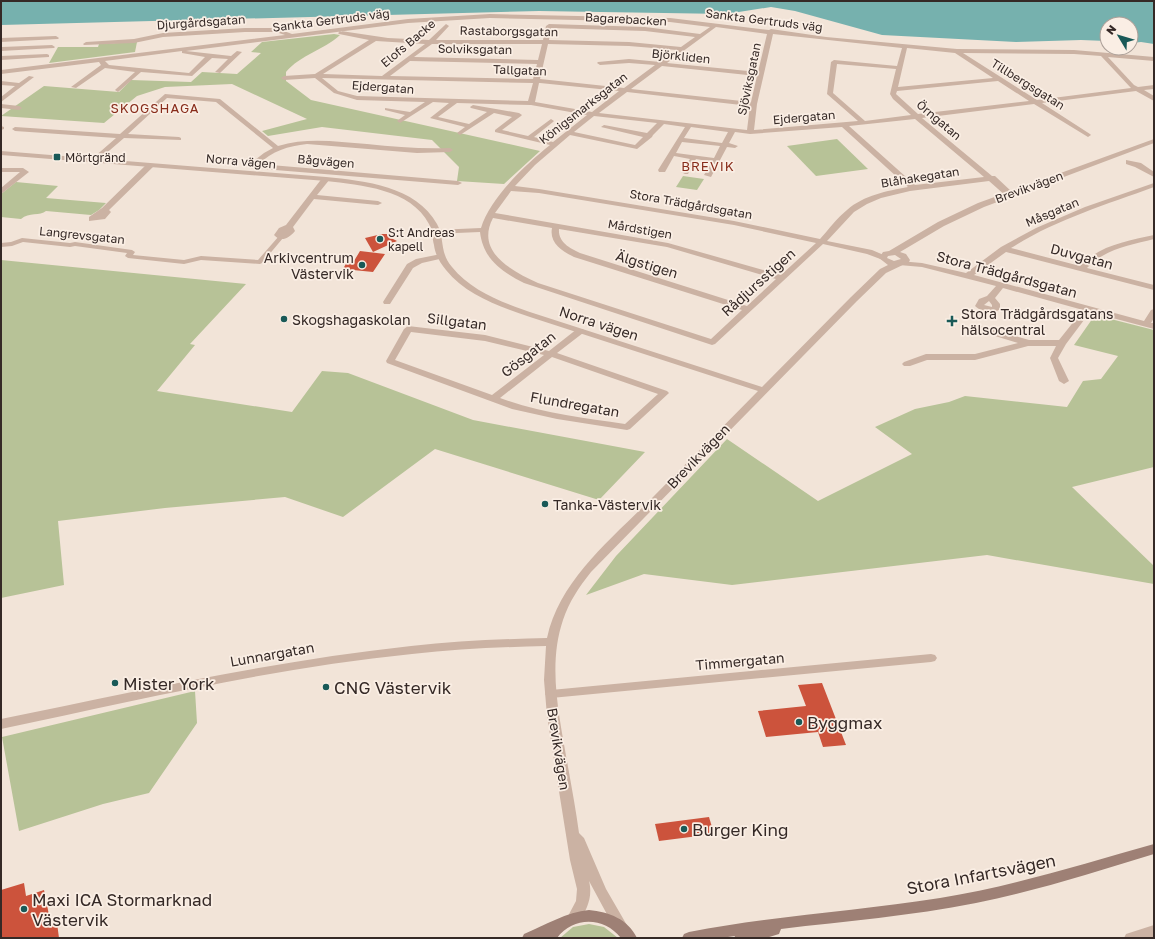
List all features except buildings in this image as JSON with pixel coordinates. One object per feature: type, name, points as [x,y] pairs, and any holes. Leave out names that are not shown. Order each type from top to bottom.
[{"type":"main road","name":"Stora Infartsvägen","points":[[689,938],[733,929],[813,920],[975,897],[1061,877],[1154,849]]},
{"type":"main road","points":[[529,938],[574,918],[583,916],[599,916],[611,921],[625,933]]},
{"type":"main road","name":"Stora Infartsvägen","points":[[742,938],[813,920]]},
{"type":"main road","points":[[549,938],[560,925]]},
{"type":"street","name":"Sankta Gertruds väg","points":[[1,72],[103,62],[181,50],[425,19],[490,16],[659,20],[957,51],[1074,52],[1099,55]]},
{"type":"street","name":"Königsmarksgatan","points":[[484,230],[490,215],[508,188],[555,144],[592,114],[716,25]]},
{"type":"street","name":"Elofs Backe","points":[[384,77],[431,42],[446,26]]},
{"type":"street","name":"Bagarebacken","points":[[545,43],[549,26],[645,29],[701,36]]},
{"type":"street","name":"Djurgårdsgatan","points":[[86,44],[134,41],[162,35],[245,30],[276,30],[287,33],[291,36]]},
{"type":"street","name":"Rastaborgsgatan","points":[[337,30],[344,34],[431,42],[641,45],[682,49]]},
{"type":"street","name":"Sjöviksgatan","points":[[750,132],[754,104],[771,31]]},
{"type":"street","points":[[1,58],[47,57],[52,47],[57,37],[2,40],[1,49],[52,47]]},
{"type":"street","points":[[316,76],[376,38]]},
{"type":"street","points":[[531,104],[545,43]]},
{"type":"street","points":[[905,46],[894,90],[999,79]]},
{"type":"street","name":"Sankta Gertruds väg","points":[[181,50],[188,54],[233,58]]},
{"type":"street","name":"Tillbergsgatan","points":[[957,51],[1088,134]]},
{"type":"street","points":[[218,72],[240,52]]},
{"type":"street","name":"Sankta Gertruds väg","points":[[103,62],[139,71],[190,75],[210,56]]},
{"type":"street","points":[[1104,56],[1136,89],[1154,99]]},
{"type":"street","name":"Sankta Gertruds väg","points":[[1116,56],[1154,59]]},
{"type":"street","name":"Solviksgatan","points":[[408,59],[540,62]]},
{"type":"street","name":"Björkliden","points":[[600,63],[629,61],[761,74]]},
{"type":"street","name":"Sankta Gertruds väg","points":[[74,87],[103,62]]},
{"type":"street","points":[[864,123],[830,94],[834,62],[900,68]]},
{"type":"street","points":[[118,90],[147,64]]},
{"type":"street","name":"Tallgatan","points":[[284,78],[316,76],[536,81],[754,104]]},
{"type":"street","name":"Ejdergatan","points":[[316,76],[336,92],[349,97],[531,104],[592,114],[662,122],[687,128],[731,133],[864,123],[1154,87]]},
{"type":"street","points":[[1,100],[31,77]]},
{"type":"street","points":[[1,83],[20,85]]},
{"type":"street","name":"Örngatan","points":[[894,90],[893,94],[895,98],[992,178],[1009,194]]},
{"type":"street","points":[[96,160],[165,96],[218,100],[277,148]]},
{"type":"street","name":"Ejdergatan","points":[[400,121],[431,101]]},
{"type":"street","points":[[455,102],[433,118],[471,126]]},
{"type":"street","name":"Ejdergatan","points":[[455,102],[519,116],[497,131],[555,144]]},
{"type":"street","points":[[1,106],[18,108]]},
{"type":"street","name":"Ejdergatan","points":[[387,109],[411,114]]},
{"type":"street","points":[[460,133],[493,111]]},
{"type":"street","points":[[529,138],[551,121]]},
{"type":"street","points":[[568,134],[637,147],[650,136],[662,122]]},
{"type":"street","points":[[844,125],[914,189]]},
{"type":"street","points":[[604,127],[650,136]]},
{"type":"street","points":[[662,170],[687,128]]},
{"type":"street","points":[[15,129],[179,139]]},
{"type":"street","points":[[708,175],[731,133],[740,137]]},
{"type":"street","points":[[680,140],[735,146]]},
{"type":"street","name":"Brevikvägen","points":[[886,256],[961,214],[1009,194],[1154,141]]},
{"type":"street","name":"Bågvägen","points":[[253,166],[265,154],[277,148],[308,142],[423,151],[450,150]]},
{"type":"street","name":"Norra vägen","points":[[1,153],[326,179],[375,187],[407,199],[423,210],[433,224],[441,256],[458,278],[480,294],[580,331],[763,390]]},
{"type":"street","points":[[671,154],[716,160]]},
{"type":"street","points":[[685,172],[694,157]]},
{"type":"street","points":[[1129,162],[1138,165],[1154,175]]},
{"type":"street","points":[[105,210],[151,165]]},
{"type":"street","points":[[246,173],[253,166]]},
{"type":"street","name":"Bågvägen","points":[[253,166],[458,183]]},
{"type":"street","points":[[1,170],[23,170],[24,172],[1,192]]},
{"type":"street","name":"Blåhakegatan","points":[[822,242],[847,213],[855,207],[886,194],[992,178]]},
{"type":"street","points":[[281,237],[278,235],[282,230],[289,227],[326,179]]},
{"type":"street","points":[[1,182],[12,183]]},
{"type":"street","name":"Måsgatan","points":[[968,276],[1004,249],[1046,226],[1154,185]]},
{"type":"street","name":"Stora Trädgårdsgatan","points":[[508,188],[539,191],[726,221],[886,256]]},
{"type":"street","points":[[312,197],[378,203]]},
{"type":"street","name":"Mårdstigen","points":[[490,215],[668,245],[782,278]]},
{"type":"street","name":"Älgstigen","points":[[556,226],[554,232],[558,242],[577,256],[749,308]]},
{"type":"street","points":[[436,232],[484,230]]},
{"type":"street","name":"Rådjursstigen","points":[[484,230],[484,240],[492,256],[503,267],[519,278],[535,285],[712,342],[822,242]]},
{"type":"street","name":"Langrevsgatan","points":[[1,245],[12,244],[22,240],[112,248],[132,252],[128,256],[184,262],[201,258],[260,262],[281,237]]},
{"type":"street","points":[[1082,269],[1090,259],[1100,252],[1154,237]]},
{"type":"street","points":[[902,261],[909,244]]},
{"type":"street","name":"Duvgatan","points":[[1004,249],[1154,288]]},
{"type":"street","points":[[387,302],[410,266],[419,261],[441,256]]},
{"type":"street","points":[[886,256],[902,261]]},
{"type":"street","points":[[886,256],[902,261]]},
{"type":"street","points":[[883,271],[886,256]]},
{"type":"street","name":"Brevikvägen","points":[[574,918],[584,899],[556,736],[550,659],[552,642],[560,612],[568,596],[587,570],[763,390],[883,271],[902,261]]},
{"type":"street","name":"Stora Trädgårdsgatan","points":[[902,261],[968,276],[1150,325]]},
{"type":"street","points":[[990,298],[1001,285]]},
{"type":"street","points":[[1064,381],[1054,358],[1062,343],[1088,309]]},
{"type":"street","points":[[1150,325],[1154,312]]},
{"type":"street","points":[[975,327],[1028,343]]},
{"type":"street","name":"Sillgatan","points":[[493,399],[390,361],[408,330],[489,339],[550,354]]},
{"type":"street","name":"Gösgatan","points":[[493,399],[580,331]]},
{"type":"street","points":[[907,364],[926,357],[975,356],[1028,343],[1062,343]]},
{"type":"street","name":"Flundregatan","points":[[493,399],[515,407],[557,417],[627,427],[664,393],[550,354]]},
{"type":"street","name":"Lunnargatan","points":[[1,724],[209,680],[309,663],[450,646],[552,642]]},
{"type":"street","name":"Timmergatan","points":[[552,694],[931,658]]},
{"type":"street","name":"Brevikvägen","points":[[573,829],[600,891],[625,933]]},
{"type":"street","points":[[1131,938],[1154,931]]},
{"type":"green space","points":[[334,34],[340,35],[327,45],[298,61],[286,72],[286,81],[311,100],[540,151],[504,184],[457,181],[459,167],[432,140],[322,127],[268,136],[262,131],[307,119],[232,84],[165,87],[137,96],[104,123],[1,116],[44,86],[119,92],[131,80],[191,82],[202,72],[237,74],[261,53],[251,52],[262,42]]},
{"type":"green space","points":[[137,42],[135,52],[49,63],[58,47],[98,47],[99,44]]},
{"type":"green space","points":[[837,139],[868,169],[816,176],[787,146]]},
{"type":"green space","points":[[683,176],[704,179],[697,190],[676,187]]},
{"type":"green space","points":[[16,182],[58,186],[46,198],[106,203],[91,215],[46,211],[21,219],[1,217],[1,194]]},
{"type":"green space","points":[[1,260],[246,284],[190,344],[195,345],[157,391],[292,412],[322,371],[348,373],[473,420],[645,452],[599,500],[435,449],[343,517],[285,497],[165,508],[58,521],[64,585],[1,598]]},
{"type":"green space","points":[[1095,315],[1154,330],[1154,467],[1072,487],[1154,566],[1154,584],[987,555],[732,585],[644,574],[586,595],[616,556],[727,439],[818,501],[912,454],[875,427],[915,409],[949,402],[965,396],[1067,407],[1083,381],[1101,379],[1118,356],[1074,345]]},
{"type":"green space","points":[[195,691],[197,723],[149,793],[103,804],[19,831],[2,737]]},
{"type":"green space","points":[[589,924],[604,927],[618,938],[560,938],[573,927]]},
{"type":"water","points":[[1,1],[1154,1],[1154,44],[1139,42],[1139,16],[1099,16],[1099,41],[1016,42],[882,35],[795,11],[771,7],[726,14],[539,11],[1,25]]},
{"type":"place","name":"Mörtgränd","points":[[57,157]]},
{"type":"place","name":"S:t Andreas kapell","points":[[380,239]]},
{"type":"place","name":"Arkivcentrum Västervik","points":[[362,265]]},
{"type":"place","name":"Skogshagaskolan","points":[[284,319]]},
{"type":"place","name":"Stora Trädgårdsgatans hälsocentral","points":[[952,321]]},
{"type":"place","name":"Tanka-Västervik","points":[[545,504]]},
{"type":"place","name":"Mister York","points":[[115,683]]},
{"type":"place","name":"CNG Västervik","points":[[326,687]]},
{"type":"place","name":"Byggmax","points":[[799,722]]},
{"type":"place","name":"Burger King","points":[[684,829]]},
{"type":"place","name":"Maxi ICA Stormarknad Västervik","points":[[24,909]]},
{"type":"district","name":"SKOGSHAGA","points":[[155,108]]},
{"type":"district","name":"BREVIK","points":[[708,166]]}]
